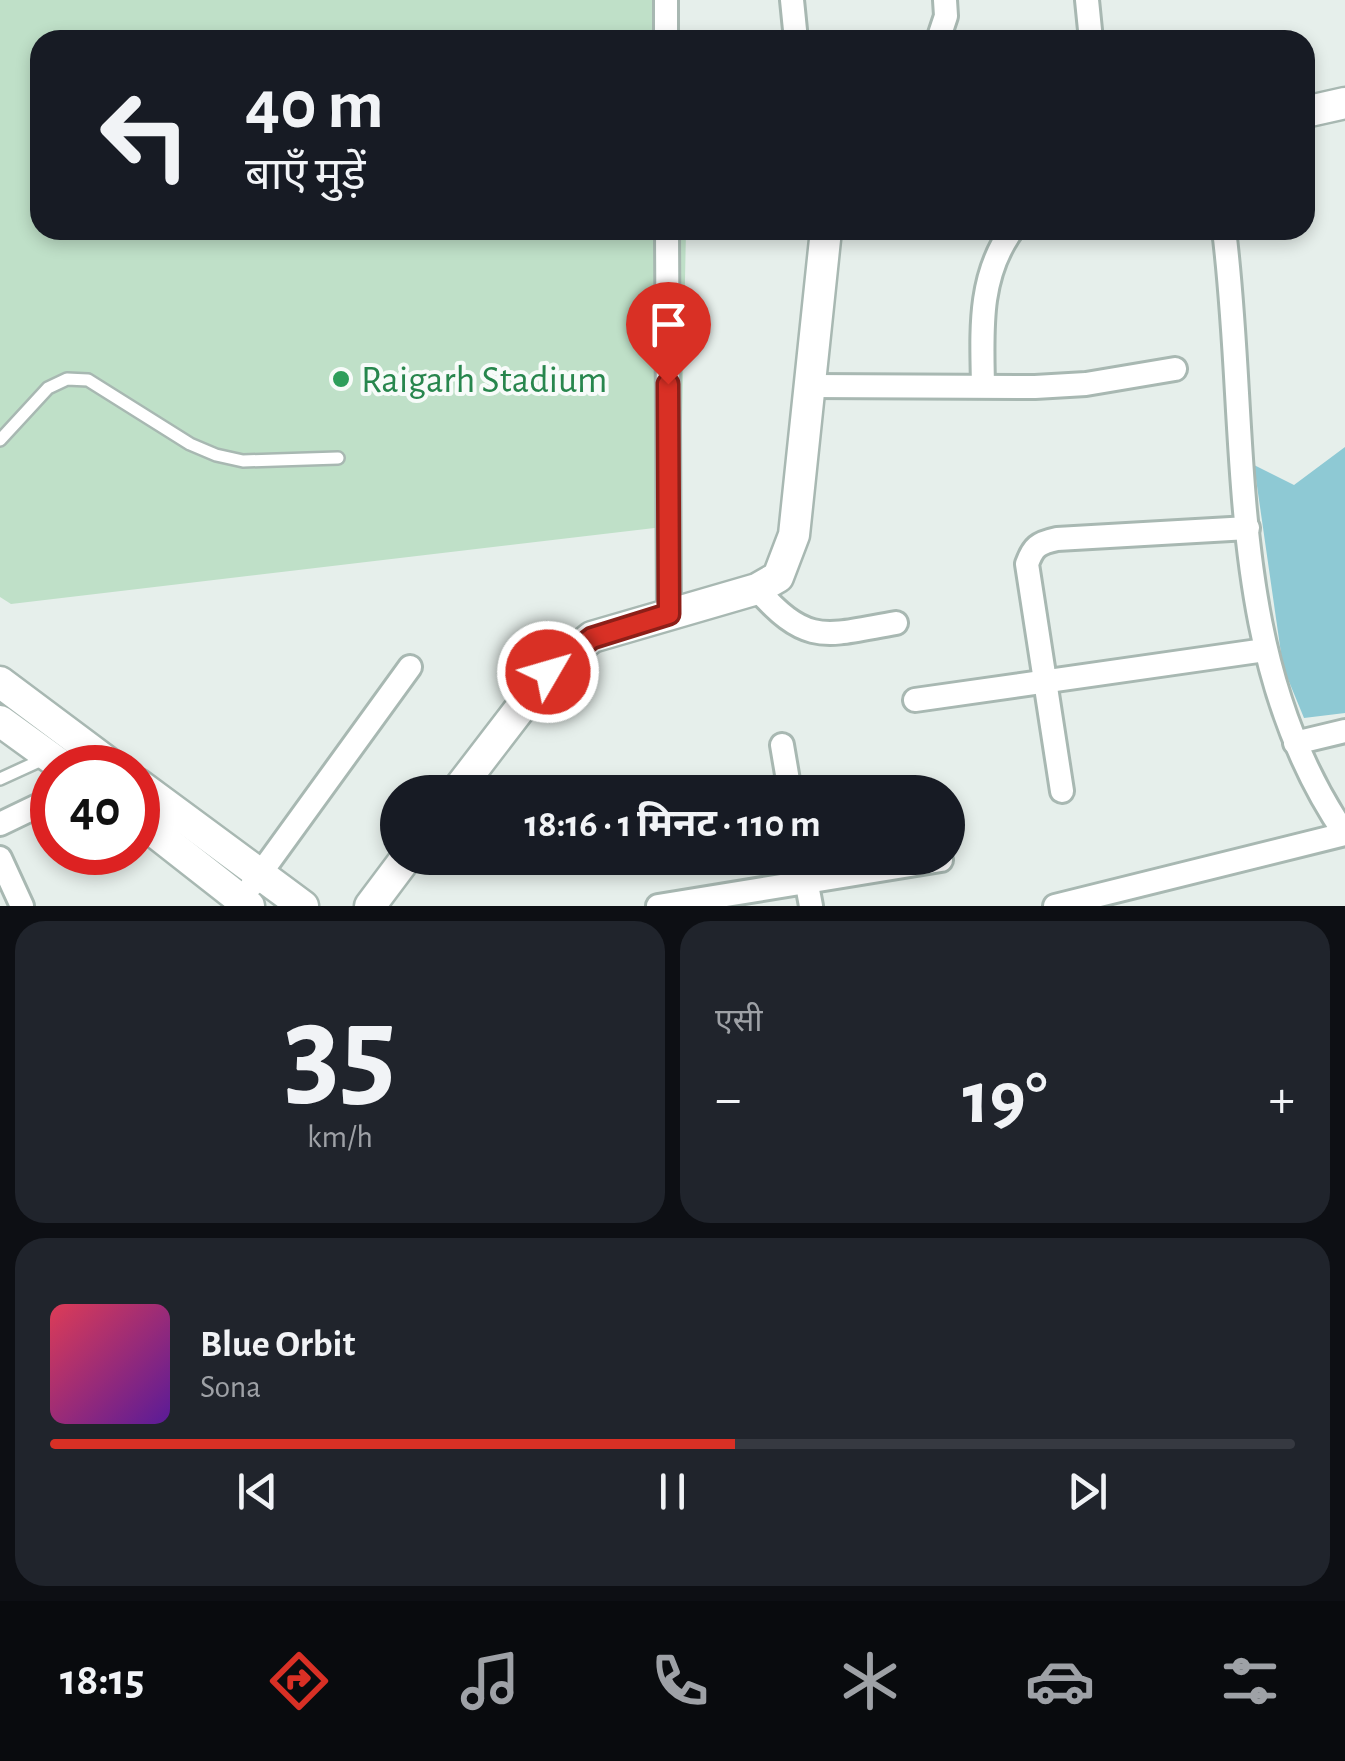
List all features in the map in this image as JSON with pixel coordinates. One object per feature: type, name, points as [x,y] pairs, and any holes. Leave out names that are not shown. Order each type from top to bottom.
[{"type":"street","points":[[666,0],[666,30]]},
{"type":"street","points":[[792,0],[795,30]]},
{"type":"street","points":[[941,30],[946,0]]},
{"type":"street","points":[[1087,0],[1090,30]]},
{"type":"street","points":[[1315,110],[1345,103]]},
{"type":"street","points":[[667,240],[669,614]]},
{"type":"street","points":[[469,775],[548,672],[592,638],[757,589],[778,577],[794,535],[825,240]]},
{"type":"street","points":[[983,386],[986,292],[994,254],[1004,240]]},
{"type":"street","points":[[1055,906],[1345,834],[1320,796],[1270,676],[1248,528],[1225,240]]},
{"type":"street","points":[[810,386],[1086,384],[1175,369]]},
{"type":"street","points":[[1062,791],[1027,564],[1033,548],[1040,542],[1248,528]]},
{"type":"street","points":[[757,589],[782,618],[823,635],[896,623]]},
{"type":"street","points":[[915,700],[1265,650]]},
{"type":"street","points":[[160,837],[245,903],[259,874],[410,666]]},
{"type":"street","points":[[0,682],[85,745]]},
{"type":"street","points":[[0,722],[33,745]]},
{"type":"street","points":[[1295,743],[1345,732]]},
{"type":"street","points":[[782,745],[787,775]]},
{"type":"street","points":[[160,800],[303,906]]},
{"type":"street","points":[[0,824],[30,810]]},
{"type":"street","points":[[0,858],[22,906]]},
{"type":"street","points":[[370,906],[393,875]]},
{"type":"street","points":[[658,906],[809,895],[884,875]]},
{"type":"lane","points":[[0,440],[48,388],[67,379],[88,380],[190,444],[216,455],[244,460],[338,458]]},
{"type":"lane","points":[[73,745],[78,740]]},
{"type":"lane","points":[[0,780],[30,771]]},
{"type":"green space","name":"Raigarh Stadium","points":[[0,0],[666,0],[668,30],[30,30],[30,240],[686,240],[680,525],[11,604],[0,597]]},
{"type":"water","points":[[1345,447],[1345,713],[1304,718],[1283,667],[1254,465],[1294,485]]},
{"type":"place","name":"Raigarh Stadium","points":[[341,379]]},
{"type":"route","points":[[548,672],[592,638],[669,614],[668,384]]}]
